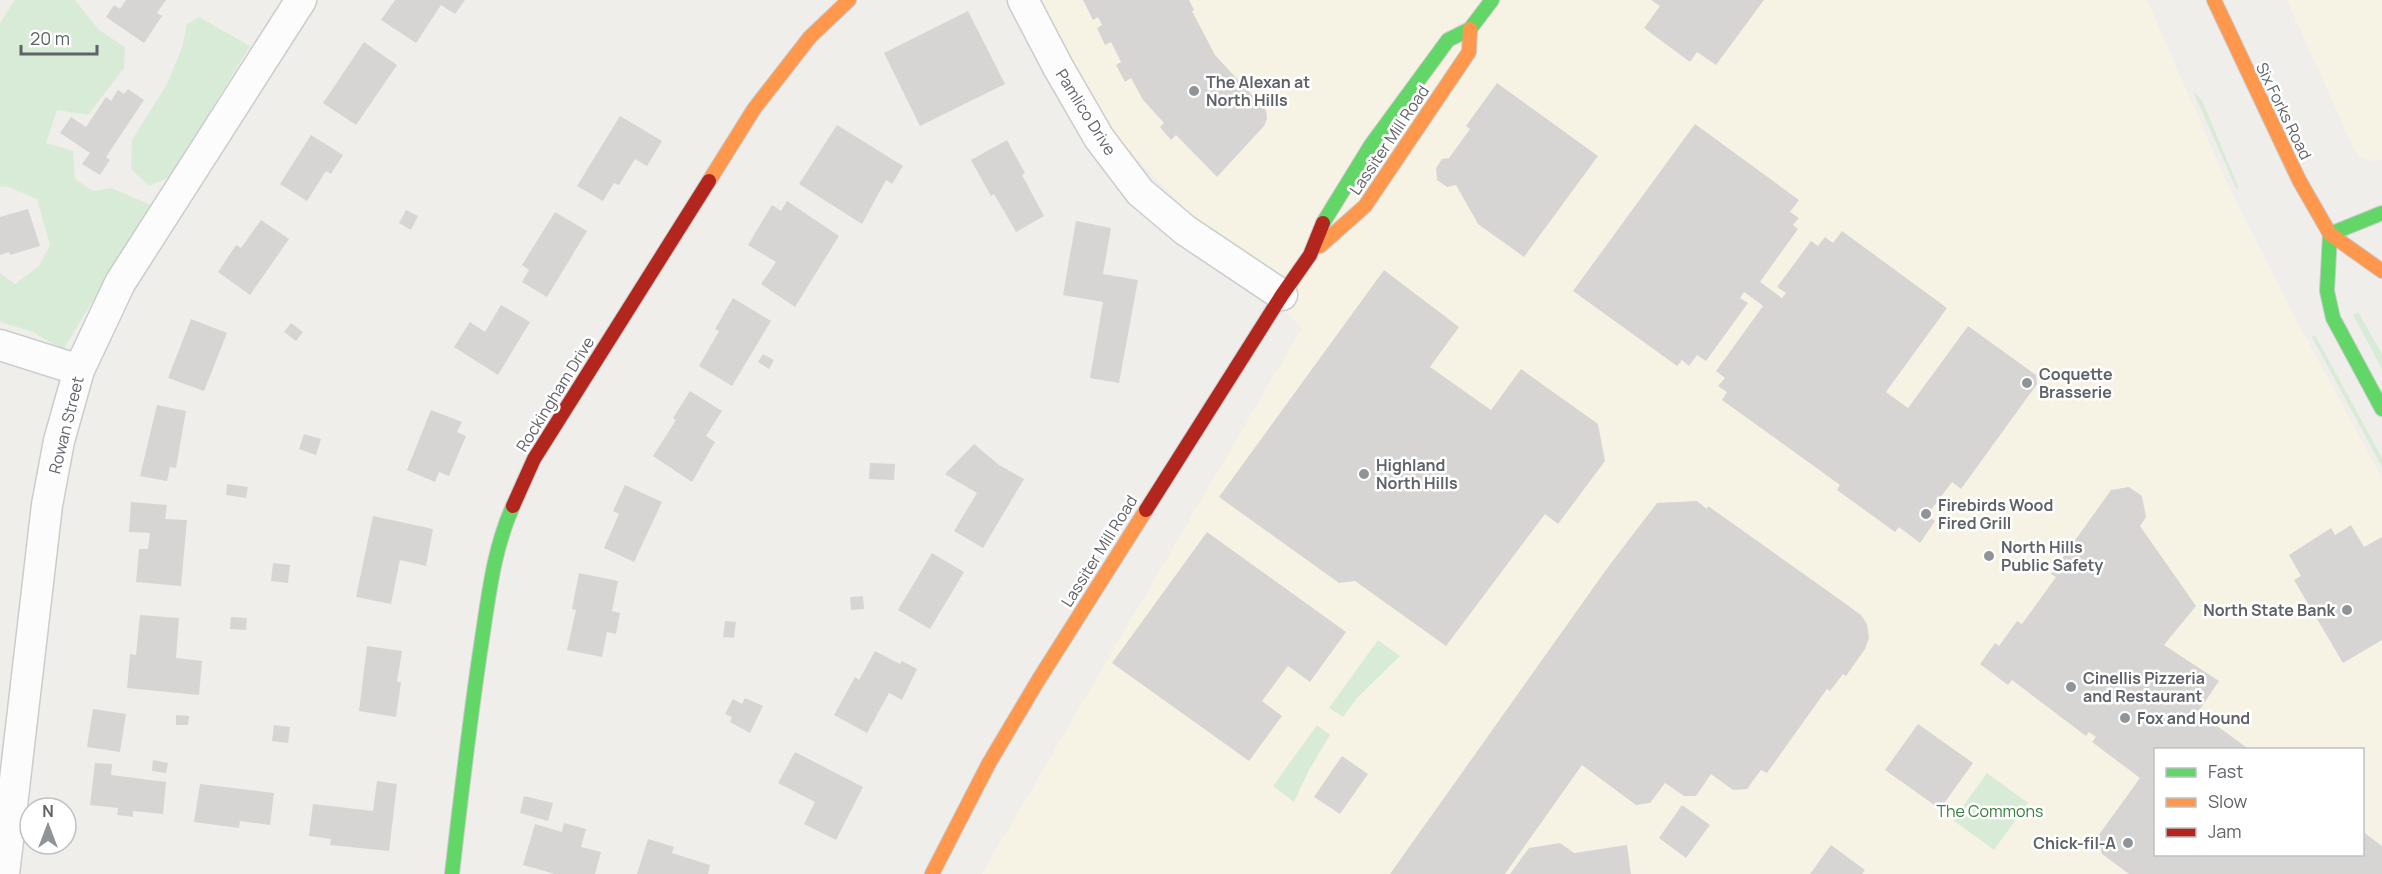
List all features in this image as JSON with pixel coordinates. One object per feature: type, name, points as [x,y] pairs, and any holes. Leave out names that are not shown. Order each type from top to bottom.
[{"type":"main road","name":"Rockingham Drive","points":[[452,874],[468,729],[487,597],[506,521],[516,495],[534,459],[754,109],[810,37],[849,0]]},
{"type":"main road","name":"Lassiter Mill Road","points":[[932,874],[989,763],[1044,671],[1282,295],[1310,255],[1324,220],[1371,146],[1448,40],[1470,29],[1492,0]]},
{"type":"main road","name":"Six Forks Road","points":[[2214,0],[2268,119],[2330,234],[2382,271]]},
{"type":"main road","name":"Lassiter Mill Road","points":[[1310,255],[1365,206],[1469,52],[1470,29]]},
{"type":"main road","points":[[2382,213],[2330,234],[2327,291],[2333,318],[2382,409]]},
{"type":"street","name":"Rowan Street","points":[[3,874],[47,505],[59,441],[79,370],[120,283],[301,0]]},
{"type":"street","name":"Pamlico Drive","points":[[1023,0],[1099,138],[1140,192],[1185,230],[1282,295]]},
{"type":"street","points":[[0,345],[79,370]]},
{"type":"shaded area","points":[[1041,0],[2147,0],[2230,190],[2293,314],[2382,478],[2382,874],[982,874],[1302,328],[1108,129]]},
{"type":"shaded area","points":[[2287,0],[2382,0],[2382,160],[2371,161],[2360,157],[2355,151]]},
{"type":"green space","points":[[15,0],[75,0],[99,30],[125,47],[124,68],[88,115],[57,110],[46,143],[73,151],[75,179],[93,191],[111,188],[151,205],[63,350],[33,332],[0,322],[0,273],[15,284],[39,266],[50,245],[37,199],[6,186],[0,187],[0,23]]},
{"type":"green space","points":[[199,17],[250,46],[170,177],[149,186],[131,169],[132,140],[167,84],[182,48],[187,24]]},
{"type":"green space","points":[[2193,91],[2202,100],[2239,189],[2236,188]]},
{"type":"green space","points":[[2358,312],[2382,354],[2382,369],[2353,315]]},
{"type":"green space","points":[[2315,335],[2382,458],[2382,467],[2312,337]]},
{"type":"green space","points":[[1378,640],[1400,656],[1357,698],[1343,717],[1329,708]]},
{"type":"green space","points":[[1317,725],[1330,735],[1308,772],[1294,802],[1273,786]]},
{"type":"green space","name":"The Commons","points":[[1987,773],[2028,803],[1994,850],[1953,820]]},
{"type":"building","points":[[126,0],[166,0],[157,13],[162,16],[144,43],[106,17],[114,5],[120,9]]},
{"type":"building","points":[[395,0],[465,0],[455,14],[441,5],[416,43],[381,20]]},
{"type":"building","name":"The Alexan at North Hills","points":[[1083,0],[1189,0],[1194,10],[1192,11],[1215,55],[1266,110],[1267,119],[1264,126],[1217,177],[1176,135],[1171,140],[1160,127],[1164,123],[1143,100],[1131,78],[1125,82],[1116,65],[1121,62],[1111,42],[1105,45],[1097,28],[1102,25],[1098,17],[1093,20]]},
{"type":"building","points":[[1651,0],[1764,0],[1716,65],[1697,52],[1690,62],[1644,28],[1660,6]]},
{"type":"building","points":[[968,11],[1005,84],[920,126],[884,53]]},
{"type":"building","points":[[364,42],[397,65],[356,125],[323,103]]},
{"type":"building","points":[[1497,83],[1598,156],[1524,257],[1478,224],[1456,185],[1447,187],[1437,180],[1436,168],[1442,159],[1449,158],[1470,129],[1466,126]]},
{"type":"building","points":[[128,89],[144,100],[106,157],[110,160],[100,175],[82,164],[90,153],[60,133],[71,117],[86,127],[106,97],[111,101],[118,90],[124,94]]},
{"type":"building","points":[[620,116],[662,141],[647,166],[635,159],[619,185],[614,183],[603,201],[577,186]]},
{"type":"building","points":[[1695,124],[1799,200],[1790,212],[1799,218],[1793,225],[1798,229],[1760,282],[1782,298],[1786,293],[1777,287],[1811,241],[1818,246],[1825,237],[1833,243],[1842,231],[1947,308],[1886,392],[1908,408],[1968,326],[2036,375],[2037,384],[1961,489],[1952,482],[1927,515],[1935,521],[1920,543],[1899,527],[1895,532],[1837,490],[1840,485],[1722,400],[1727,392],[1718,386],[1725,378],[1716,371],[1763,306],[1758,302],[1744,292],[1740,298],[1748,303],[1706,361],[1697,355],[1689,366],[1682,360],[1677,366],[1573,291]]},
{"type":"building","points":[[837,125],[903,166],[892,184],[886,180],[862,224],[799,184]]},
{"type":"building","points":[[311,135],[343,155],[331,174],[326,171],[307,201],[280,184]]},
{"type":"building","points":[[1007,140],[1025,173],[1022,175],[1044,216],[1016,232],[994,194],[991,196],[971,160]]},
{"type":"building","points":[[787,201],[839,236],[795,307],[761,284],[776,262],[748,245],[772,205],[781,211]]},
{"type":"building","points":[[28,209],[40,246],[10,255],[9,252],[0,255],[0,217]]},
{"type":"building","points":[[406,210],[418,216],[411,230],[399,223]]},
{"type":"building","points":[[555,212],[587,231],[547,297],[522,282],[529,270],[522,265]]},
{"type":"building","points":[[261,220],[289,239],[250,295],[218,272],[236,245],[241,248]]},
{"type":"building","points":[[1076,221],[1111,228],[1103,274],[1138,280],[1119,383],[1090,378],[1103,302],[1063,295]]},
{"type":"building","name":"Highland North Hills","points":[[1384,270],[1459,327],[1430,367],[1491,410],[1521,369],[1598,424],[1605,461],[1558,524],[1545,514],[1446,646],[1355,581],[1339,583],[1219,497]]},
{"type":"building","points":[[733,298],[771,321],[732,386],[699,366],[719,331],[715,329]]},
{"type":"building","points":[[501,305],[530,322],[498,375],[454,347],[470,322],[485,332]]},
{"type":"building","points":[[191,319],[227,333],[204,391],[168,378]]},
{"type":"building","points":[[291,323],[303,332],[296,341],[284,332]]},
{"type":"building","points":[[763,354],[774,360],[769,369],[758,362]]},
{"type":"building","points":[[690,391],[722,411],[706,436],[715,442],[692,482],[653,456],[676,420],[673,418]]},
{"type":"building","points":[[157,405],[186,411],[176,468],[170,467],[167,481],[140,476]]},
{"type":"building","points":[[431,410],[462,422],[457,432],[466,436],[449,476],[439,472],[435,482],[407,470]]},
{"type":"building","points":[[304,434],[321,439],[316,455],[299,449]]},
{"type":"building","points":[[974,444],[999,465],[1024,479],[983,548],[954,531],[977,493],[945,474]]},
{"type":"building","points":[[870,463],[895,464],[894,480],[869,479]]},
{"type":"building","points":[[227,484],[248,487],[246,498],[226,495]]},
{"type":"building","points":[[625,485],[662,502],[634,562],[604,548],[619,514],[613,511]]},
{"type":"building","points":[[2129,487],[2142,496],[2146,517],[2140,526],[2196,606],[2164,645],[2219,681],[2198,712],[2247,748],[2154,748],[2154,856],[2364,856],[2364,832],[2382,846],[2382,874],[2129,874],[2102,854],[2098,836],[2140,778],[2092,742],[2096,737],[2089,732],[2086,736],[2012,680],[2008,685],[1980,664],[1995,643],[1999,646],[2017,621],[2022,624],[2056,577],[2051,574],[2111,490]]},
{"type":"building","points":[[1697,501],[1707,509],[1708,506],[1839,599],[1861,615],[1867,624],[1869,638],[1865,649],[1846,676],[1843,674],[1830,691],[1827,689],[1767,773],[1761,770],[1747,789],[1733,790],[1711,774],[1696,796],[1684,796],[1665,783],[1650,803],[1636,805],[1582,765],[1505,874],[1390,874],[1608,567],[1657,503]]},
{"type":"building","points":[[131,502],[167,505],[165,519],[187,520],[181,586],[136,582],[139,549],[148,549],[150,533],[129,532]]},
{"type":"building","points":[[373,516],[433,529],[426,566],[400,560],[391,604],[356,597]]},
{"type":"building","name":"North State Bank","points":[[2351,525],[2364,547],[2382,537],[2382,640],[2343,663],[2294,580],[2301,576],[2289,555],[2331,528],[2335,535]]},
{"type":"building","points":[[1207,532],[1346,632],[1310,682],[1288,666],[1262,701],[1282,716],[1249,761],[1112,663]]},
{"type":"building","points":[[932,553],[964,572],[930,629],[898,610]]},
{"type":"building","points":[[273,563],[290,565],[288,583],[271,581]]},
{"type":"building","points":[[579,573],[618,581],[612,611],[620,613],[616,634],[607,632],[602,657],[567,650],[576,610],[572,609]]},
{"type":"building","points":[[863,596],[864,609],[851,610],[850,597]]},
{"type":"building","points":[[140,615],[179,618],[176,658],[202,661],[199,695],[127,688],[130,654],[136,655]]},
{"type":"building","points":[[231,617],[247,618],[246,630],[230,629]]},
{"type":"building","points":[[725,621],[736,622],[734,638],[723,637]]},
{"type":"building","points":[[367,646],[402,651],[397,682],[401,682],[396,717],[359,711]]},
{"type":"building","points":[[875,651],[900,664],[902,661],[917,669],[902,700],[889,693],[867,733],[834,715],[855,677],[859,680]]},
{"type":"building","points":[[745,698],[763,706],[750,733],[730,722],[732,717],[725,714],[733,699],[742,704]]},
{"type":"building","points":[[93,709],[126,714],[120,752],[87,747]]},
{"type":"building","points":[[176,715],[189,716],[188,725],[176,725]]},
{"type":"building","points":[[1918,724],[1973,763],[1940,809],[1885,770]]},
{"type":"building","points":[[274,725],[290,727],[288,743],[272,741]]},
{"type":"building","points":[[795,752],[863,787],[836,840],[804,824],[815,802],[778,783]]},
{"type":"building","points":[[1342,756],[1368,774],[1340,814],[1314,797]]},
{"type":"building","points":[[153,760],[168,763],[166,773],[152,771]]},
{"type":"building","points":[[95,763],[112,764],[111,775],[166,782],[163,814],[133,811],[133,817],[117,815],[118,808],[90,805]]},
{"type":"building","points":[[377,781],[397,784],[389,851],[330,845],[331,839],[309,836],[313,804],[373,811]]},
{"type":"building","points":[[200,784],[274,793],[270,825],[240,821],[239,828],[194,822]]},
{"type":"building","points":[[524,796],[553,803],[548,821],[520,813]]},
{"type":"building","points":[[1682,805],[1710,825],[1686,858],[1659,838]]},
{"type":"building","points":[[564,823],[586,829],[581,847],[601,852],[595,874],[555,874],[523,865],[535,824],[562,832]]},
{"type":"building","points":[[648,839],[674,847],[672,853],[710,865],[708,874],[637,874]]},
{"type":"building","points":[[1560,843],[1574,853],[1627,845],[1631,874],[1510,874],[1529,848]]},
{"type":"building","points":[[1831,845],[1865,870],[1862,874],[1810,874]]},
{"type":"traffic: fast","points":[[1323,223],[1371,145],[1448,40],[1470,29],[1492,0]]},
{"type":"traffic: fast","points":[[2330,234],[2382,213]]},
{"type":"traffic: fast","points":[[2330,234],[2327,291],[2333,318],[2382,409]]},
{"type":"traffic: fast","points":[[452,874],[490,588],[501,538],[513,506]]},
{"type":"traffic: slow","points":[[709,181],[754,109],[810,37],[849,0]]},
{"type":"traffic: slow","points":[[2214,0],[2299,180],[2330,234],[2382,271]]},
{"type":"traffic: slow","points":[[1320,246],[1365,206],[1469,52],[1470,29]]},
{"type":"traffic: slow","points":[[932,874],[989,763],[1039,679],[1146,510]]},
{"type":"traffic: jam","points":[[513,506],[534,459],[709,181]]},
{"type":"traffic: jam","points":[[1146,510],[1282,295],[1310,255],[1323,223]]},
{"type":"place","name":"The Alexan at North Hills","points":[[1194,91]]},
{"type":"place","name":"Coquette Brasserie","points":[[2027,383]]},
{"type":"place","name":"Highland North Hills","points":[[1364,474]]},
{"type":"place","name":"Firebirds Wood Fired Grill","points":[[1926,514]]},
{"type":"place","name":"North Hills Public Safety","points":[[1989,556]]},
{"type":"place","name":"North State Bank","points":[[2347,610]]},
{"type":"place","name":"Cinellis Pizzeria and Restaurant","points":[[2071,687]]},
{"type":"place","name":"Fox and Hound","points":[[2125,718]]},
{"type":"place","name":"Chick-fil-A","points":[[2128,843]]}]
